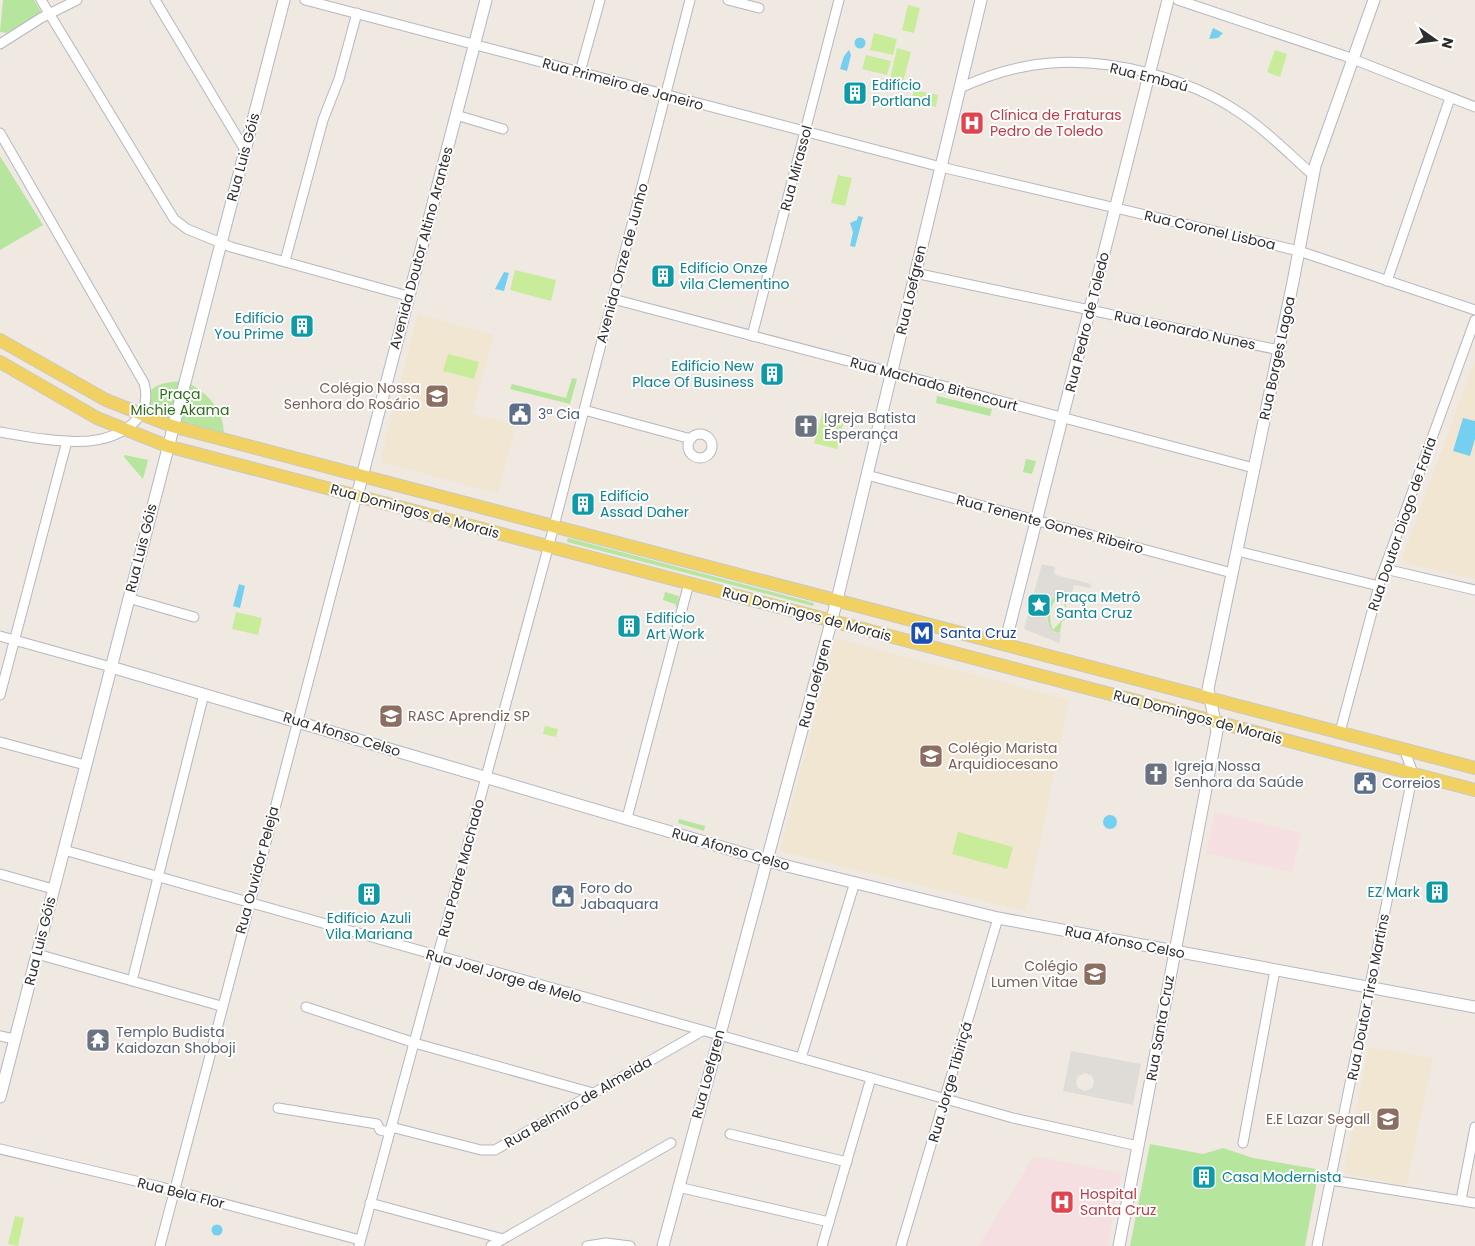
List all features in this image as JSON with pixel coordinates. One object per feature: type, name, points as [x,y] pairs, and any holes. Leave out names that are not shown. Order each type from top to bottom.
[{"type":"main road","name":"Rua Domingos de Morais","points":[[0,340],[106,400],[172,426],[1475,768]]},
{"type":"main road","name":"Rua Domingos de Morais","points":[[0,362],[97,418],[167,446],[1475,790]]},
{"type":"street","points":[[41,0],[168,211],[187,229],[221,243],[408,296]]},
{"type":"street","points":[[0,44],[49,14],[78,0]]},
{"type":"street","points":[[155,0],[245,150]]},
{"type":"street","name":"Rua Luis Góis","points":[[0,1097],[172,426],[284,0]]},
{"type":"street","name":"Rua Primeiro de Janeiro","points":[[306,0],[941,167]]},
{"type":"street","name":"Avenida Doutor Altino Arantes","points":[[357,496],[486,0]]},
{"type":"street","points":[[580,72],[600,0]]},
{"type":"street","name":"Avenida Onze de Junho","points":[[548,547],[690,0]]},
{"type":"street","points":[[728,0],[759,8]]},
{"type":"street","name":"Rua Mirassol","points":[[752,336],[839,0]]},
{"type":"street","name":"Rua Loefgren","points":[[662,1246],[837,600],[981,0]]},
{"type":"street","name":"Rua Pedro de Toledo","points":[[1005,644],[1168,0]]},
{"type":"street","points":[[1178,0],[1353,59],[1475,107]]},
{"type":"street","name":"Rua Borges Lagoa","points":[[1216,722],[1208,689],[1279,350],[1313,175],[1374,0]]},
{"type":"street","points":[[285,261],[324,115],[339,79],[357,13]]},
{"type":"street","name":"Rua Embaú","points":[[960,88],[996,74],[1052,63],[1104,65],[1149,74],[1196,88],[1224,102],[1259,127],[1313,175]]},
{"type":"street","points":[[1387,280],[1450,98]]},
{"type":"street","points":[[456,115],[503,129]]},
{"type":"street","points":[[0,132],[144,383],[146,404],[142,415],[125,430],[101,439],[67,441],[0,432]]},
{"type":"street","name":"Rua Coronel Lisboa","points":[[941,167],[1299,251],[1475,310]]},
{"type":"street","name":"Rua Leonardo Nunes","points":[[916,272],[1279,350]]},
{"type":"street","name":"Rua Machado Bitencourt","points":[[613,300],[1254,468]]},
{"type":"street","name":"Rua Doutor Diogo de Faria","points":[[1340,732],[1384,569],[1475,320]]},
{"type":"street","points":[[584,410],[691,439]]},
{"type":"street","points":[[0,695],[67,441]]},
{"type":"street","name":"Rua Tenente Gomes Ribeiro","points":[[867,475],[1232,573]]},
{"type":"street","name":"Rua Ouvidor Peleja","points":[[160,1246],[296,720],[357,496]]},
{"type":"street","name":"Rua Padre Machado","points":[[359,1243],[548,547]]},
{"type":"street","points":[[1237,551],[1379,586]]},
{"type":"street","points":[[1384,569],[1475,590]]},
{"type":"street","points":[[627,818],[689,583]]},
{"type":"street","points":[[128,598],[194,617]]},
{"type":"street","name":"Rua Afonso Celso","points":[[0,636],[296,720],[767,861],[998,918],[1475,1007]]},
{"type":"street","points":[[132,981],[204,694]]},
{"type":"street","name":"Rua Santa Cruz","points":[[1118,1246],[1217,730],[1216,722]]},
{"type":"street","points":[[0,742],[85,765]]},
{"type":"street","points":[[1404,749],[1413,773]]},
{"type":"street","name":"Rua Doutor Tirso Martins","points":[[1317,1246],[1413,773]]},
{"type":"street","name":"Rua Joel Jorge de Melo","points":[[64,850],[248,904],[1013,1118],[1138,1146]]},
{"type":"street","points":[[0,874],[53,889]]},
{"type":"street","points":[[802,1058],[855,882]]},
{"type":"street","name":"Rua Jorge Tibiriçá","points":[[901,1246],[998,918]]},
{"type":"street","points":[[37,954],[221,1006]]},
{"type":"street","points":[[1243,1143],[1275,970]]},
{"type":"street","points":[[306,1008],[414,1043],[593,1094]]},
{"type":"street","name":"Rua Belmiro de Almeida","points":[[278,1108],[377,1124],[380,1130],[390,1130],[490,1151],[702,1031]]},
{"type":"street","points":[[0,1036],[14,1039]]},
{"type":"street","points":[[822,1246],[871,1078]]},
{"type":"street","points":[[1461,1200],[1475,1127]]},
{"type":"street","points":[[730,1134],[847,1162]]},
{"type":"street","points":[[491,1246],[671,1143]]},
{"type":"street","name":"Rua Bela Flor","points":[[0,1149],[174,1190],[359,1243]]},
{"type":"street","points":[[1331,1180],[1475,1203]]},
{"type":"street","points":[[680,1182],[829,1222]]},
{"type":"street","points":[[370,1203],[503,1239]]},
{"type":"street","points":[[588,1246],[606,1243],[630,1246]]},
{"type":"shaded area","name":"Colégio Nossa Senhora do Rosário","points":[[418,314],[494,335],[472,414],[516,425],[498,493],[383,463],[381,458]]},
{"type":"shaded area","points":[[1475,360],[1475,579],[1404,563],[1402,559]]},
{"type":"shaded area","name":"Praça Metrô Santa Cruz","points":[[1042,564],[1055,567],[1054,572],[1056,575],[1091,584],[1090,588],[1074,585],[1071,597],[1068,598],[1066,592],[1061,591],[1049,603],[1046,619],[1053,632],[1061,633],[1059,643],[1024,629]]},
{"type":"shaded area","name":"Colégio Marista Arquidiocesano","points":[[838,639],[1069,700],[1026,911],[780,851],[835,640]]},
{"type":"shaded area","points":[[1215,812],[1301,833],[1292,872],[1206,853]]},
{"type":"shaded area","name":"E.E Lazar Segall","points":[[1369,1047],[1433,1058],[1406,1186],[1345,1173],[1344,1169]]},
{"type":"shaded area","points":[[1071,1051],[1141,1064],[1133,1105],[1063,1091]],"holes":[[[1085,1073],[1092,1076],[1094,1082],[1092,1088],[1085,1091],[1078,1088],[1076,1082],[1078,1076]]]},
{"type":"shaded area","name":"Hospital Santa Cruz","points":[[1034,1156],[1119,1173],[1121,1177],[1107,1246],[978,1246]]},
{"type":"green space","points":[[3,0],[34,0],[41,12],[7,33],[0,32]]},
{"type":"green space","points":[[908,5],[920,8],[914,33],[902,30]]},
{"type":"green space","points":[[874,33],[897,39],[893,55],[870,50]]},
{"type":"green space","points":[[897,48],[911,52],[903,82],[890,79]]},
{"type":"green space","points":[[1275,50],[1287,54],[1280,77],[1267,72]]},
{"type":"green space","points":[[866,55],[891,61],[887,75],[862,69]]},
{"type":"green space","points":[[914,90],[938,95],[936,107],[911,101]]},
{"type":"green space","points":[[0,156],[43,225],[0,250]]},
{"type":"green space","points":[[838,175],[852,178],[845,206],[831,203]]},
{"type":"green space","points":[[515,270],[556,280],[551,301],[510,290]]},
{"type":"green space","points":[[448,354],[479,362],[474,379],[443,371]]},
{"type":"green space","points":[[572,378],[577,379],[570,404],[510,389],[512,384],[566,398]]},
{"type":"green space","name":"Praça Michie Akama","points":[[184,381],[212,401],[223,424],[224,433],[147,414],[149,396],[152,389],[165,383]]},
{"type":"green space","points":[[937,396],[992,409],[990,416],[936,403]]},
{"type":"green space","points":[[823,411],[845,417],[837,449],[814,443]]},
{"type":"green space","points":[[125,455],[148,460],[143,479],[124,457]]},
{"type":"green space","points":[[1026,459],[1036,461],[1032,474],[1023,472]]},
{"type":"green space","points":[[568,538],[814,603],[813,606],[567,542]]},
{"type":"green space","points":[[1061,591],[1066,592],[1068,598],[1065,608],[1062,595],[1054,602],[1050,615],[1053,630],[1065,617],[1066,619],[1062,621],[1060,632],[1057,633],[1051,630],[1047,613],[1049,603]]},
{"type":"green space","points":[[665,592],[679,596],[677,608],[675,604],[663,600]]},
{"type":"green space","points":[[236,612],[262,618],[258,635],[232,629]]},
{"type":"green space","points":[[545,726],[558,729],[556,737],[543,734]]},
{"type":"green space","points":[[679,819],[705,826],[704,831],[678,823]]},
{"type":"green space","points":[[958,832],[1013,847],[1007,869],[952,854]]},
{"type":"green space","points":[[1150,1144],[1203,1154],[1223,1148],[1253,1158],[1316,1169],[1316,1187],[1305,1246],[1130,1246]]},
{"type":"green space","points":[[15,1216],[24,1218],[18,1246],[8,1244]]},
{"type":"water","points":[[1213,28],[1223,33],[1218,38],[1209,39]]},
{"type":"water","points":[[860,37],[866,43],[860,49],[854,43]]},
{"type":"water","points":[[849,50],[851,55],[847,71],[840,69],[844,56]]},
{"type":"water","points":[[858,216],[863,217],[855,247],[850,246],[853,232],[850,223],[857,220]]},
{"type":"water","points":[[504,272],[509,273],[504,291],[495,289]]},
{"type":"water","points":[[1463,418],[1475,421],[1475,439],[1470,456],[1453,451]]},
{"type":"water","points":[[239,584],[245,586],[240,608],[233,606]]},
{"type":"water","points":[[1107,815],[1113,815],[1117,822],[1113,829],[1107,829],[1103,825],[1103,819]]},
{"type":"water","points":[[217,1224],[223,1230],[217,1236],[211,1230]]},
{"type":"place","name":"Edifício Portland","points":[[855,93]]},
{"type":"place","name":"Clínica de Fraturas Pedro de Toledo","points":[[972,123]]},
{"type":"place","name":"Edifício Onze vila Clementino","points":[[663,276]]},
{"type":"place","name":"Edifício You Prime","points":[[302,326]]},
{"type":"place","name":"Edifício New Place Of Business","points":[[772,374]]},
{"type":"place","name":"Colégio Nossa Senhora do Rosário","points":[[437,396]]},
{"type":"place","name":"3ª Cia","points":[[520,414]]},
{"type":"place","name":"Igreja Batista Esperança","points":[[806,426]]},
{"type":"place","name":"Edifício Assad Daher","points":[[583,504]]},
{"type":"place","name":"Praça Metrô Santa Cruz","points":[[1039,605]]},
{"type":"place","name":"Edificio Art Work","points":[[629,626]]},
{"type":"place","name":"Santa Cruz","points":[[922,633]]},
{"type":"place","name":"RASC Aprendiz SP","points":[[391,716]]},
{"type":"place","name":"Colégio Marista Arquidiocesano","points":[[931,756]]},
{"type":"place","name":"Igreja Nossa Senhora da Saúde","points":[[1156,774]]},
{"type":"place","name":"Correios","points":[[1365,783]]},
{"type":"place","name":"EZ Mark","points":[[1437,892]]},
{"type":"place","name":"Edifício Azuli Vila Mariana","points":[[369,894]]},
{"type":"place","name":"Foro do Jabaquara","points":[[563,896]]},
{"type":"place","name":"Colégio Lumen Vitae","points":[[1095,974]]},
{"type":"place","name":"Templo Budista Kaidozan Shoboji","points":[[98,1040]]},
{"type":"place","name":"E.E Lazar Segall","points":[[1388,1119]]},
{"type":"place","name":"Casa Modernista","points":[[1204,1177]]},
{"type":"place","name":"Hospital Santa Cruz","points":[[1062,1202]]}]
